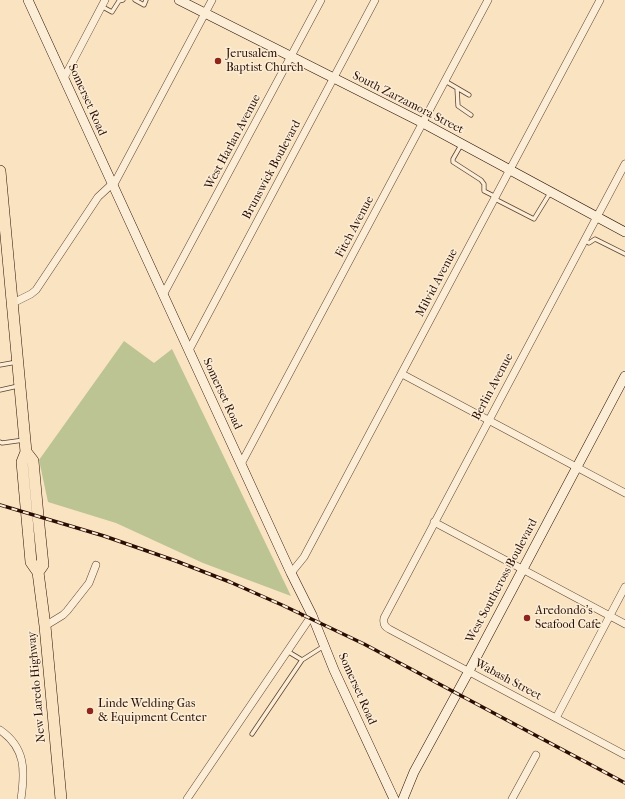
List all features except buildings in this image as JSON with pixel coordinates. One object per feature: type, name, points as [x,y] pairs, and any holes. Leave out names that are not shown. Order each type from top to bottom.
[{"type":"main road","name":"Somerset Road","points":[[28,0],[291,573],[307,617],[325,646],[394,799]]},
{"type":"main road","name":"South Zarzamora Street","points":[[179,0],[423,123],[625,232]]},
{"type":"main road","name":"New Laredo Highway","points":[[0,171],[26,452],[22,462],[31,562],[38,572],[45,626],[61,799]]},
{"type":"main road","name":"West Southcross Boulevard","points":[[403,799],[414,772],[625,376]]},
{"type":"street","points":[[13,303],[36,290],[98,197],[112,185],[212,0]]},
{"type":"street","name":"West Harlan Avenue","points":[[163,295],[321,0]]},
{"type":"street","name":"Brunswick Boulevard","points":[[189,350],[375,0]]},
{"type":"street","name":"Fitch Avenue","points":[[241,464],[488,0]]},
{"type":"street","name":"Milvid Avenue","points":[[291,573],[304,557],[600,0]]},
{"type":"street","points":[[64,78],[103,3]]},
{"type":"street","name":"Berlin Avenue","points":[[384,621],[384,618],[434,522],[625,164]]},
{"type":"street","points":[[402,374],[625,493]]},
{"type":"street","points":[[434,522],[625,624]]},
{"type":"street","points":[[45,626],[63,615],[89,583],[96,565]]},
{"type":"street","points":[[556,718],[625,587]]},
{"type":"street","points":[[187,799],[287,651],[307,617]]},
{"type":"street","name":"Wabash Street","points":[[384,621],[386,627],[389,629],[625,755]]},
{"type":"street","points":[[0,730],[13,741],[20,752],[24,772],[21,799]]},
{"type":"street","points":[[512,799],[536,755]]},
{"type":"lane","points":[[103,3],[112,12],[119,1],[123,0]]},
{"type":"lane","points":[[135,0],[144,5],[146,0]]},
{"type":"lane","points":[[446,81],[469,95]]},
{"type":"lane","points":[[457,88],[458,106],[471,115]]},
{"type":"lane","points":[[461,144],[453,159],[453,162],[481,180],[484,184],[484,191],[504,203],[534,219],[550,192]]},
{"type":"lane","points":[[584,240],[589,243],[595,239],[625,254]]},
{"type":"lane","points":[[0,365],[18,362]]},
{"type":"lane","points":[[0,390],[20,385]]},
{"type":"lane","points":[[0,442],[25,440]]},
{"type":"lane","points":[[252,734],[302,660],[325,646]]},
{"type":"lane","points":[[287,651],[302,660]]},
{"type":"path","points":[[299,611],[307,617]]},
{"type":"green space","points":[[124,341],[154,363],[172,349],[291,596],[203,563],[116,523],[48,502],[39,460]]},
{"type":"railway","points":[[0,505],[104,536],[176,561],[230,582],[282,605],[364,644],[625,783]]},
{"type":"place","name":"Jerusalem Baptist Church","points":[[218,61]]},
{"type":"place","name":"Aredondo's Seafood Cafe","points":[[527,618]]},
{"type":"place","name":"Linde Welding Gas & Equipment Center","points":[[90,711]]}]
